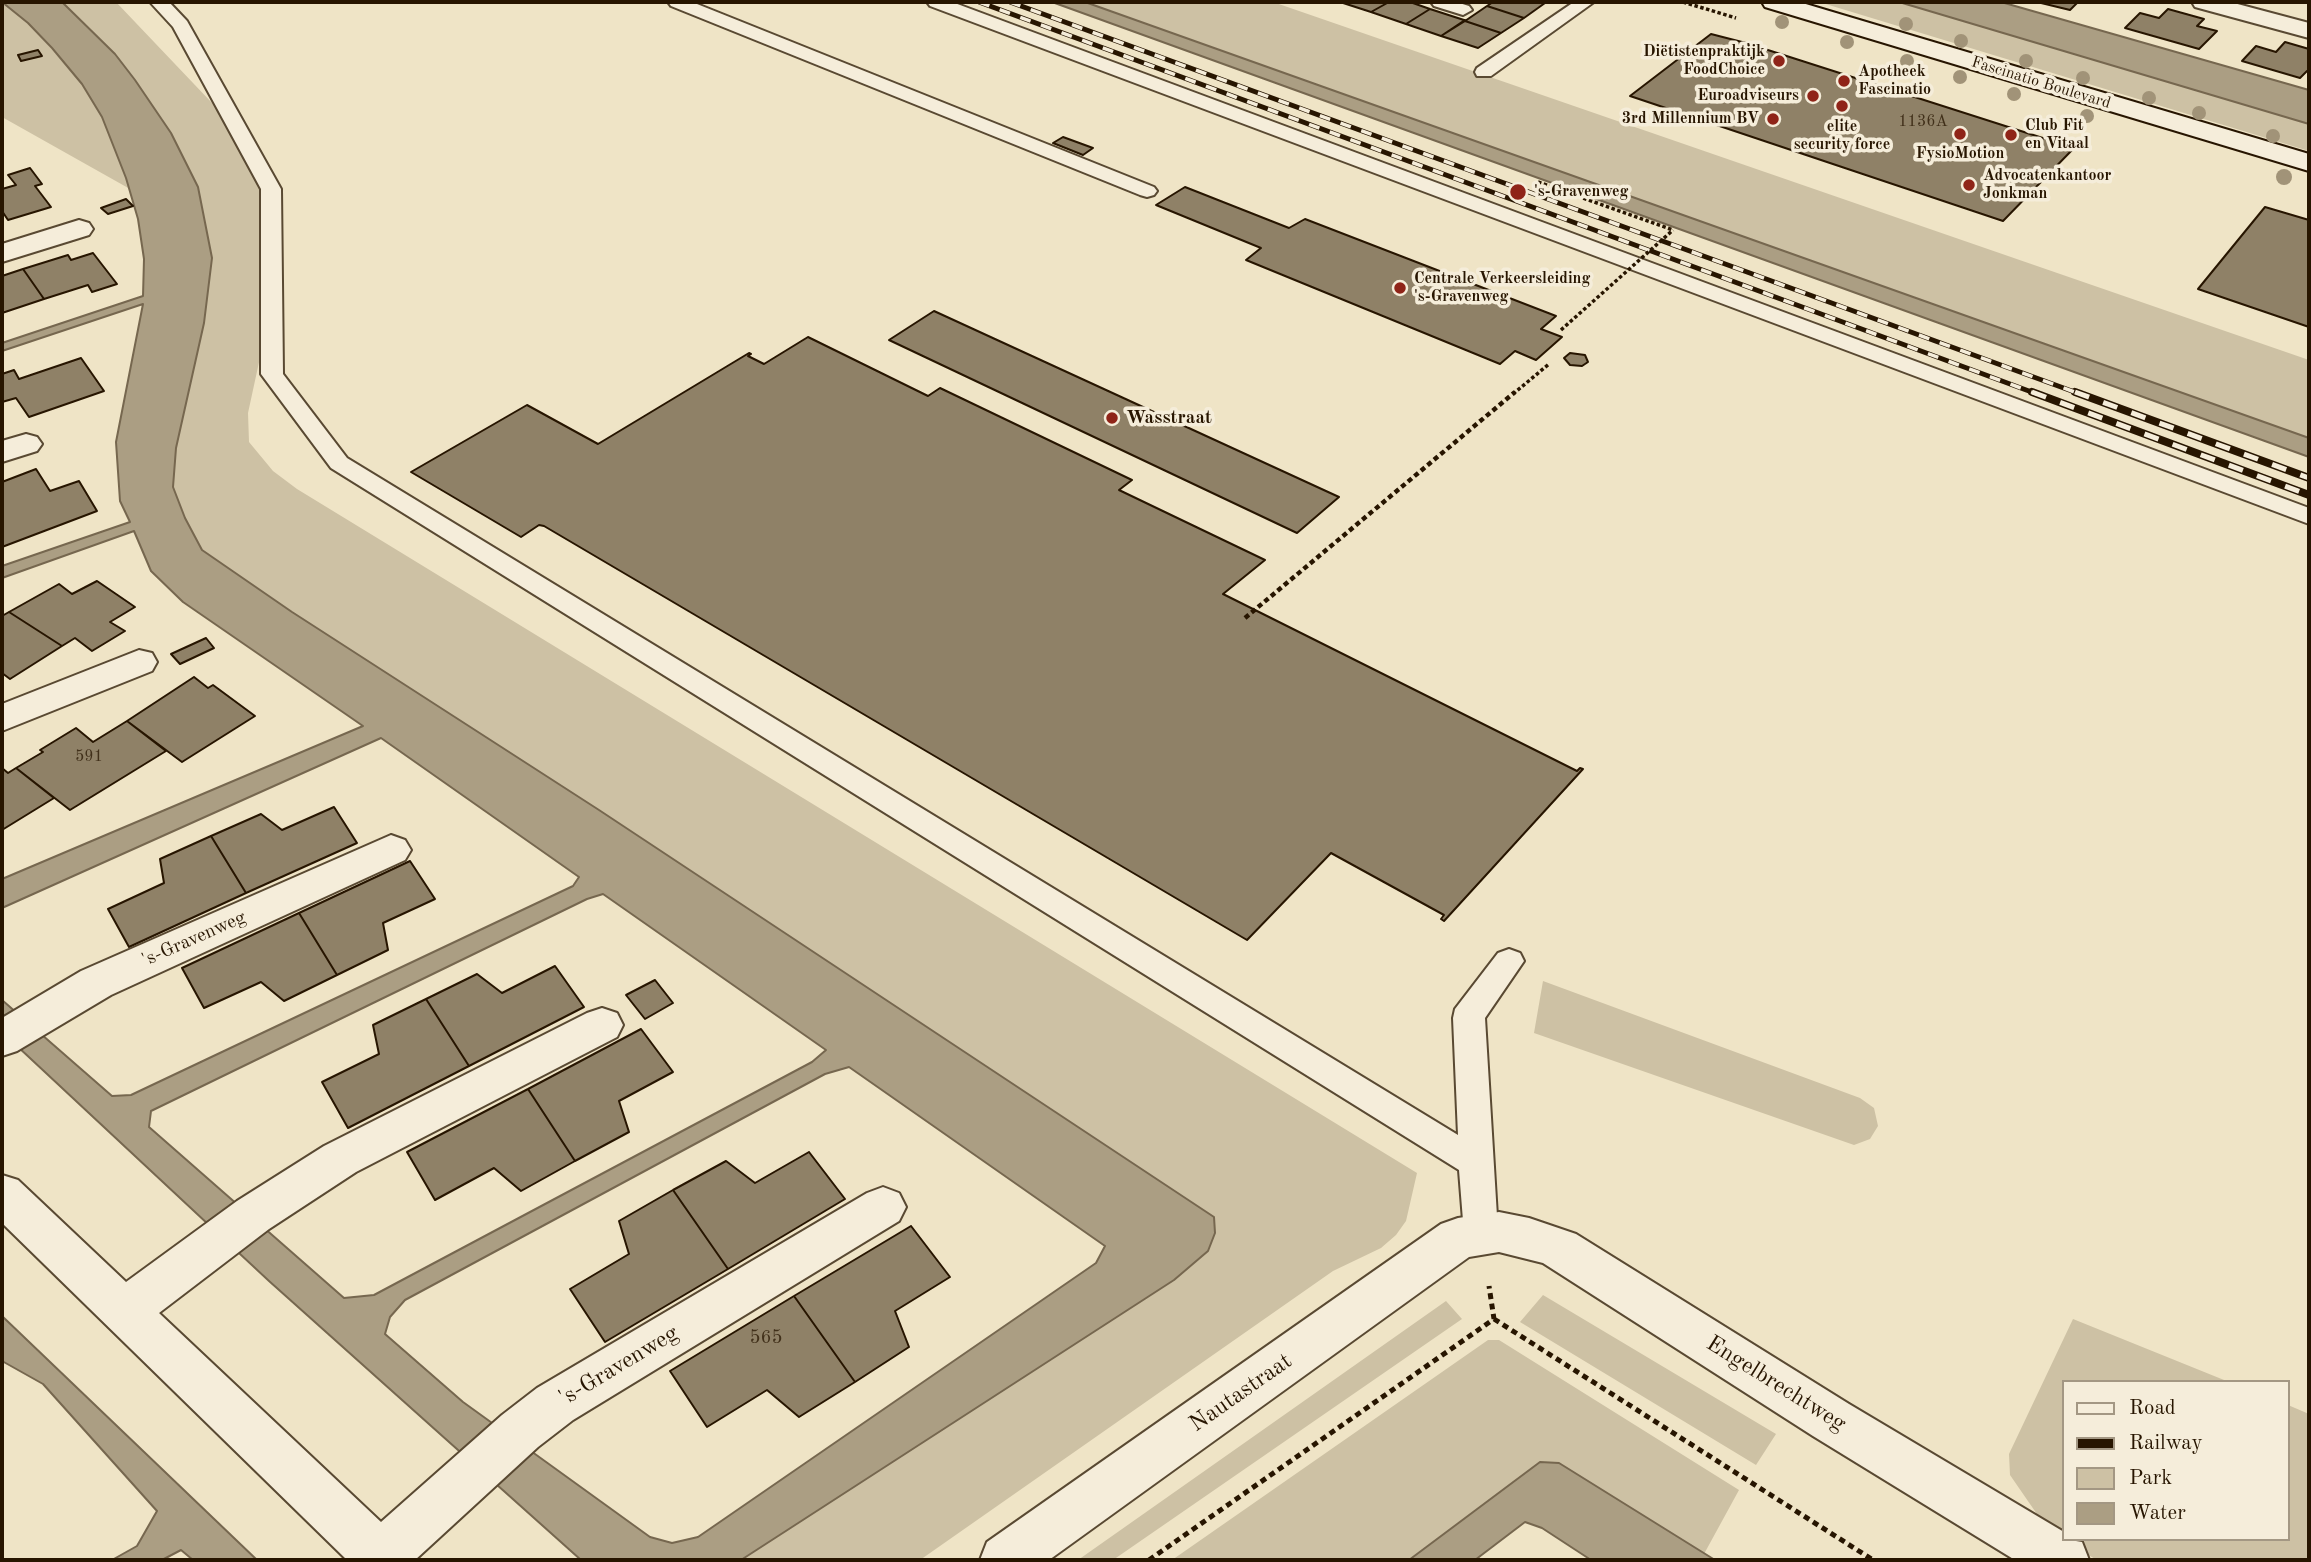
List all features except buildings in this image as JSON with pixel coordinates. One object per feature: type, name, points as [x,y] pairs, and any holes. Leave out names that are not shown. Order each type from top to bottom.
[{"type":"street","name":"Fascinatio Boulevard","points":[[1774,2],[2309,163]]},
{"type":"street","points":[[2204,2],[2309,31]]},
{"type":"street","points":[[2,253],[79,229]]},
{"type":"street","points":[[2,718],[139,662]]},
{"type":"street","name":"'s-Gravenweg","points":[[19,1028],[96,983],[391,850]]},
{"type":"street","points":[[123,1312],[253,1216],[340,1159],[602,1025]]},
{"type":"street","name":"'s-Gravenweg","points":[[2,1194],[382,1559],[520,1431],[555,1405],[883,1208]]},
{"type":"street","name":"Engelbrechtweg","points":[[1481,1233],[1499,1232],[1559,1248],[1831,1420],[2063,1560]]},
{"type":"street","name":"Nautastraat","points":[[1006,1560],[1458,1238],[1481,1233]]},
{"type":"lane","points":[[159,2],[181,25],[271,189],[272,374],[339,463],[1475,1163]]},
{"type":"lane","points":[[677,2],[1147,191]]},
{"type":"lane","points":[[936,2],[2309,516]]},
{"type":"lane","points":[[1440,2],[1464,9]]},
{"type":"lane","points":[[1484,72],[1585,2]]},
{"type":"lane","points":[[1481,1233],[1469,1018],[1471,1009],[1509,961]]},
{"type":"path","points":[[1561,330],[1673,230],[1616,210]]},
{"type":"path","points":[[1245,618],[1549,364]]},
{"type":"path","points":[[1481,1233],[1494,1319],[1873,1560]]},
{"type":"path","points":[[1149,1560],[1494,1319]]},
{"type":"green space","points":[[2,2],[29,23],[82,84],[102,117],[130,189],[2,117]]},
{"type":"green space","points":[[62,2],[116,2],[252,145],[277,279],[248,413],[249,442],[273,471],[297,489],[1417,1173],[1406,1221],[1396,1235],[1381,1248],[1333,1271],[920,1560],[741,1560],[1174,1280],[1208,1251],[1191,1202],[599,810],[292,612],[202,550],[173,487],[176,448],[204,323],[212,258],[115,54]]},
{"type":"green space","points":[[1085,2],[1273,2],[2309,360],[2309,438]]},
{"type":"green space","points":[[1819,2],[1899,2],[2309,124],[2309,151]]},
{"type":"green space","points":[[1543,981],[1860,1098],[1874,1108],[1878,1126],[1870,1139],[1854,1145],[1534,1033]]},
{"type":"green space","points":[[1543,1295],[1776,1434],[1756,1465],[1520,1322]]},
{"type":"green space","points":[[1446,1301],[1462,1319],[1113,1560],[1078,1560]]},
{"type":"green space","points":[[2073,1319],[2224,1380],[2062,1380],[2062,1540],[2050,1533],[2010,1475],[2009,1454]]},
{"type":"green space","points":[[1488,1340],[1499,1340],[1739,1490],[1704,1554],[1559,1463],[1540,1462],[1409,1560],[1172,1560]]},
{"type":"green space","points":[[2290,1406],[2309,1414],[2309,1560],[2097,1560],[2064,1541],[2290,1541]]},
{"type":"water","points":[[2,2],[62,2],[115,54],[135,80],[171,133],[198,187],[212,258],[204,323],[176,448],[173,487],[202,550],[292,612],[599,810],[1214,1217],[1215,1233],[1208,1251],[1174,1280],[741,1560],[581,1560],[269,1281],[2,1032],[2,1000],[112,1096],[131,1095],[573,886],[579,877],[381,738],[2,908],[2,879],[363,726],[183,602],[151,571],[134,531],[2,578],[2,566],[130,522],[120,501],[116,442],[143,304],[2,351],[2,343],[143,296],[144,259],[138,219],[126,178],[102,117],[82,84],[28,23]],"holes":[[[603,894],[826,1050],[812,1062],[374,1295],[344,1298],[149,1127],[151,1111],[587,899]],[[849,1067],[1105,1246],[1096,1263],[698,1537],[672,1543],[650,1537],[463,1402],[385,1334],[390,1317],[405,1300],[825,1074]]]},
{"type":"water","points":[[1052,2],[1085,2],[2309,438],[2309,457]]},
{"type":"water","points":[[1899,2],[2001,2],[2309,90],[2309,124]]},
{"type":"water","points":[[2,1316],[257,1560],[193,1560],[181,1550],[162,1560],[112,1560],[137,1546],[157,1511],[43,1384],[2,1361]]},
{"type":"water","points":[[1540,1462],[1559,1463],[1715,1560],[1591,1560],[1542,1528],[1525,1522],[1475,1560],[1409,1560]]},
{"type":"railway","points":[[979,2],[2037,394]]},
{"type":"railway","points":[[1010,2],[2080,394]]},
{"type":"railway","points":[[2032,392],[2309,495]]},
{"type":"railway","points":[[2075,392],[2309,478]]},
{"type":"place","name":"Diëtistenpraktijk FoodChoice","points":[[1779,61]]},
{"type":"place","name":"Apotheek Fascinatio","points":[[1844,81]]},
{"type":"place","name":"Euroadviseurs","points":[[1813,96]]},
{"type":"place","name":"elite security force","points":[[1842,106]]},
{"type":"place","name":"3rd Millennium BV","points":[[1773,119]]},
{"type":"place","name":"FysioMotion","points":[[1960,134]]},
{"type":"place","name":"Club Fit en Vitaal","points":[[2011,135]]},
{"type":"place","name":"Advocatenkantoor Jonkman","points":[[1969,185]]},
{"type":"place","name":"'s-Gravenweg","points":[[1518,192]]},
{"type":"place","name":"Centrale Verkeersleiding 's-Gravenweg","points":[[1400,288]]},
{"type":"place","name":"Wasstraat","points":[[1112,418]]}]
